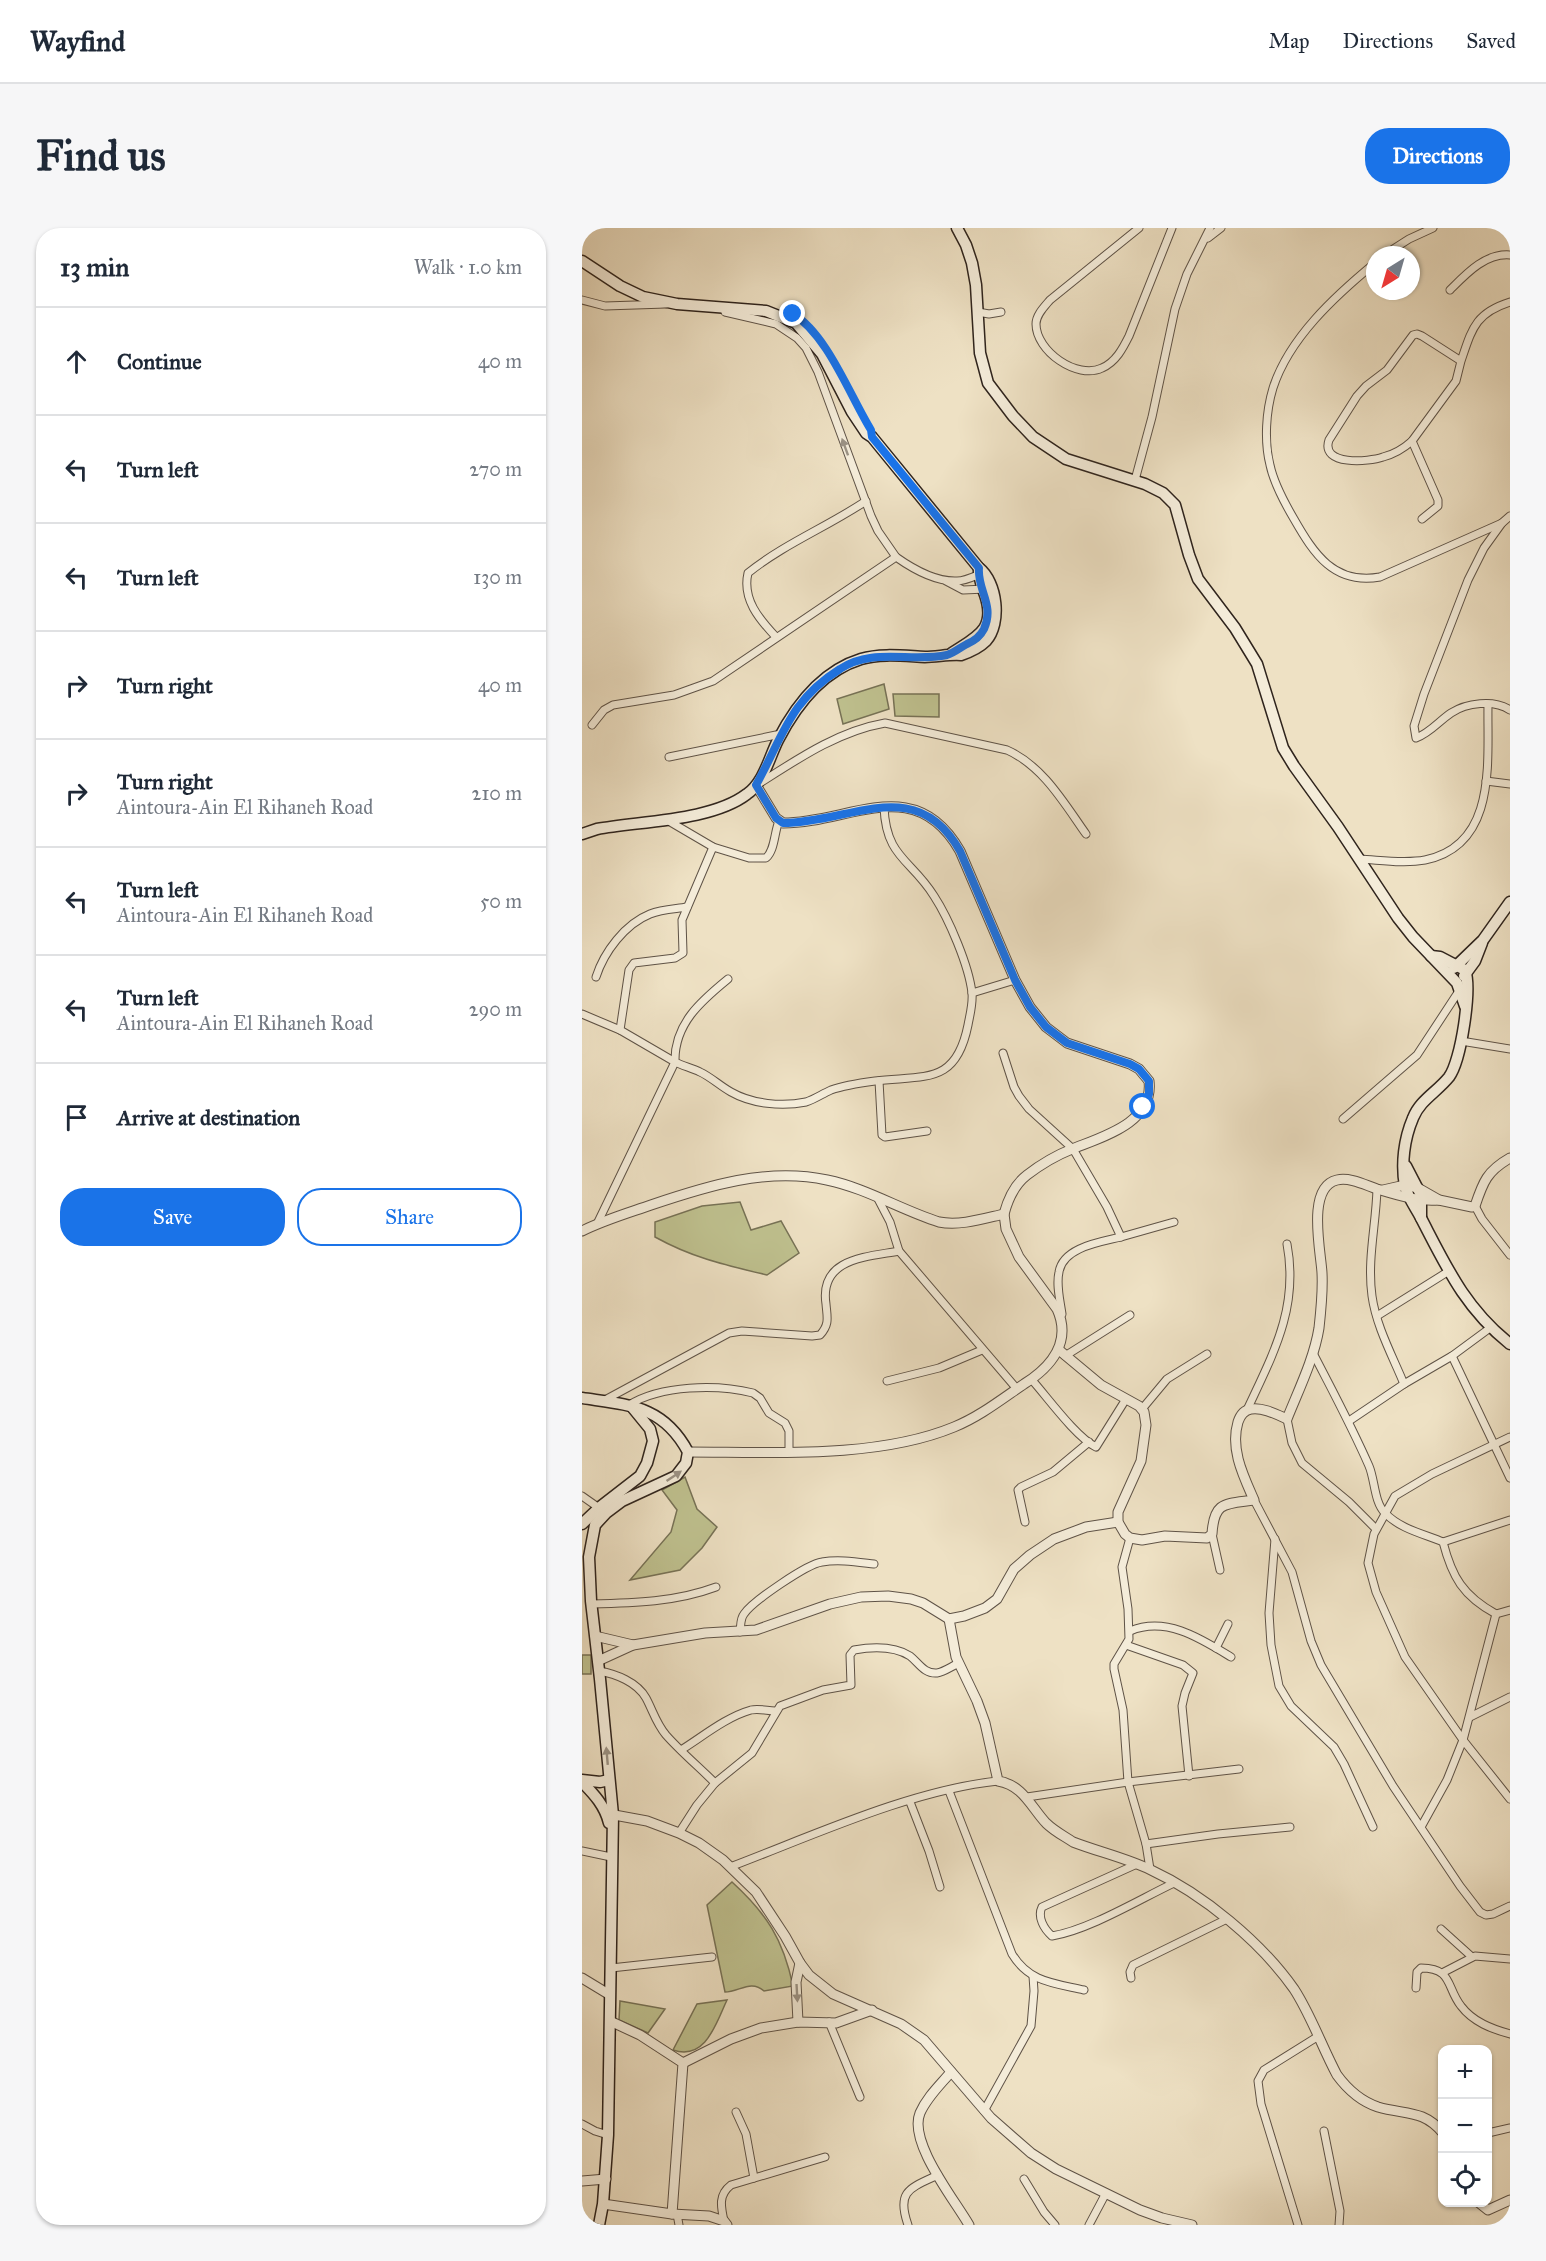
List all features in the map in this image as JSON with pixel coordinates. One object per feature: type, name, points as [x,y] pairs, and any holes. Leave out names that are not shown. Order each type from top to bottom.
[{"type":"main road","points":[[957,228],[972,263],[980,353],[988,383],[1013,416],[1033,436],[1066,459],[1135,480],[1163,493],[1175,505],[1198,579],[1257,664],[1283,748],[1398,918],[1448,972],[1458,987],[1465,1006]]},
{"type":"main road","points":[[582,261],[620,286],[643,297],[677,304],[775,306],[798,320],[826,348],[871,430],[872,437],[981,572],[996,611],[992,632],[987,640],[971,651],[961,655],[862,659],[842,667],[818,684],[800,702],[756,785],[742,797],[714,810],[597,829],[582,834]]},
{"type":"main road","points":[[1448,972],[1483,940],[1510,902]]},
{"type":"main road","points":[[1458,987],[1480,952],[1483,940]]},
{"type":"main road","points":[[1431,956],[1440,957],[1465,970],[1467,994],[1459,1054],[1452,1071],[1420,1105],[1413,1116],[1405,1147],[1405,1185],[1449,1271],[1471,1307],[1490,1328],[1510,1344]]},
{"type":"main road","points":[[1404,1163],[1422,1200],[1422,1219]]},
{"type":"main road","points":[[582,1398],[640,1407],[675,1433],[688,1452],[686,1463],[676,1476],[603,1510],[582,1524]]},
{"type":"main road","points":[[599,2225],[606,2179],[609,2135],[611,1835],[609,1780],[591,1603],[589,1557],[595,1525],[603,1510],[638,1478],[647,1463],[653,1441],[645,1422],[629,1405]]},
{"type":"main road","points":[[651,1436],[661,1430],[675,1433]]},
{"type":"main road","points":[[638,1478],[645,1490]]},
{"type":"main road","points":[[582,1579],[591,1603]]},
{"type":"main road","points":[[582,1781],[609,1780]]},
{"type":"main road","points":[[582,1781],[610,1814]]},
{"type":"street","points":[[1139,228],[1050,300],[1039,313],[1036,325],[1043,343],[1058,359],[1069,366],[1080,371],[1095,370],[1112,362],[1121,352],[1172,228]]},
{"type":"street","points":[[1135,480],[1180,293],[1210,228]]},
{"type":"street","points":[[1206,240],[1221,228]]},
{"type":"street","points":[[1397,246],[1409,238],[1433,228]]},
{"type":"street","points":[[1450,290],[1482,262],[1496,256],[1510,255]]},
{"type":"street","points":[[1366,270],[1336,298],[1307,330],[1288,357],[1273,389],[1267,424],[1268,451],[1272,473],[1285,503],[1308,544],[1320,559],[1336,571],[1352,578],[1365,580],[1380,577],[1502,523]]},
{"type":"street","points":[[582,300],[605,306],[677,304]]},
{"type":"street","points":[[1461,362],[1422,336],[1414,335],[1387,370],[1357,396],[1329,440],[1330,454],[1337,459],[1371,460],[1396,453],[1412,441],[1456,381],[1477,321],[1491,309],[1510,302]]},
{"type":"street","points":[[718,306],[728,313],[776,324],[789,331],[806,348],[818,372],[878,531],[896,556],[924,573],[941,578],[960,581],[981,572]]},
{"type":"street","points":[[978,312],[989,314],[1001,312]]},
{"type":"street","points":[[1412,441],[1438,500],[1438,506],[1434,511],[1422,519]]},
{"type":"street","points":[[776,637],[761,621],[748,599],[745,584],[748,573],[810,532],[841,518],[866,501]]},
{"type":"street","points":[[1510,516],[1502,523],[1485,548],[1468,580],[1424,694],[1414,726],[1416,738],[1428,733],[1456,710],[1488,704],[1505,706],[1510,710]]},
{"type":"street","points":[[592,725],[604,710],[613,705],[674,695],[713,681],[896,556]]},
{"type":"street","points":[[941,578],[963,590],[987,589]]},
{"type":"street","points":[[1360,859],[1423,860],[1440,856],[1466,837],[1478,819],[1484,802],[1488,704]]},
{"type":"street","points":[[1062,1321],[1057,1309],[1012,1244],[1004,1214],[1009,1196],[1025,1176],[1073,1149],[1097,1140],[1131,1122],[1147,1100],[1149,1081],[1139,1069],[1130,1064],[1067,1043],[1046,1027],[1030,1007],[1015,980],[976,885],[951,836],[937,821],[921,812],[884,807],[786,823],[779,821],[756,785],[807,753],[850,733],[885,723],[1007,750],[1023,758],[1040,772],[1086,834]]},
{"type":"street","points":[[669,757],[782,734]]},
{"type":"street","points":[[1486,781],[1510,784]]},
{"type":"street","points":[[582,1014],[620,1030],[675,1062],[699,1071],[740,1096],[769,1103],[806,1102],[830,1090],[858,1083],[946,1070],[961,1051],[972,993],[958,946],[934,895],[896,851],[886,832],[884,807]]},
{"type":"street","points":[[665,819],[713,848],[749,858],[766,858],[771,851],[779,821]]},
{"type":"street","points":[[620,1030],[630,967],[637,963],[680,956],[684,946],[681,925],[713,848]]},
{"type":"street","points":[[596,977],[601,962],[609,950],[629,928],[649,915],[687,907]]},
{"type":"street","points":[[597,1224],[675,1062],[677,1038],[685,1021],[705,998],[728,979]]},
{"type":"street","points":[[972,993],[1015,980]]},
{"type":"street","points":[[1343,1119],[1417,1055],[1458,987]]},
{"type":"street","points":[[1461,1041],[1510,1049]]},
{"type":"street","points":[[1003,1053],[1014,1088],[1023,1102],[1073,1149],[1107,1207],[1121,1237]]},
{"type":"street","points":[[879,1081],[882,1135],[885,1137],[927,1131]]},
{"type":"street","points":[[1475,1206],[1487,1176],[1495,1167],[1510,1158]]},
{"type":"street","points":[[582,1231],[709,1187],[760,1176],[800,1176],[827,1180],[950,1224],[1004,1214]]},
{"type":"street","points":[[1376,1529],[1349,1502],[1302,1463],[1292,1443],[1287,1419],[1313,1353],[1318,1331],[1322,1290],[1317,1223],[1323,1194],[1331,1182],[1342,1179],[1410,1198],[1475,1206]]},
{"type":"street","points":[[1380,1190],[1405,1185],[1418,1188],[1439,1200]]},
{"type":"street","points":[[1380,1190],[1371,1260],[1372,1297],[1377,1316],[1404,1384]]},
{"type":"street","points":[[876,1197],[890,1222],[899,1251],[1017,1389]]},
{"type":"street","points":[[1475,1206],[1510,1255]]},
{"type":"street","points":[[1062,1353],[1058,1280],[1061,1264],[1076,1251],[1095,1243],[1174,1222]]},
{"type":"street","points":[[1287,1244],[1290,1293],[1283,1329],[1247,1410],[1239,1418],[1235,1443],[1239,1464],[1254,1500],[1292,1572],[1311,1641],[1321,1665],[1378,1762],[1460,1886],[1480,1912],[1486,1915],[1493,1914],[1510,1906]]},
{"type":"street","points":[[601,1401],[729,1333],[742,1330],[820,1335],[827,1324],[825,1289],[832,1274],[847,1262],[899,1251]]},
{"type":"street","points":[[1377,1316],[1449,1271]]},
{"type":"street","points":[[688,1452],[858,1449],[929,1437],[978,1415],[1032,1380],[1062,1353],[1130,1315]]},
{"type":"street","points":[[1349,1421],[1404,1384],[1452,1356],[1490,1328]]},
{"type":"street","points":[[887,1382],[939,1368],[982,1350]]},
{"type":"street","points":[[1062,1353],[1101,1385],[1142,1409],[1146,1425],[1141,1461],[1119,1506],[1118,1522],[1130,1538],[1142,1540],[1169,1536],[1198,1539],[1207,1538],[1212,1534]]},
{"type":"street","points":[[1313,1353],[1349,1421],[1370,1469],[1379,1504],[1386,1514],[1414,1532],[1443,1542],[1510,1520]]},
{"type":"street","points":[[1142,1409],[1167,1379],[1207,1354]]},
{"type":"street","points":[[1452,1356],[1510,1478]]},
{"type":"street","points":[[1032,1380],[1096,1447],[1100,1444],[1126,1399]]},
{"type":"street","points":[[629,1405],[647,1395],[670,1390],[694,1388],[753,1392],[760,1398],[769,1413],[785,1423],[789,1431],[789,1451]]},
{"type":"street","points":[[1247,1410],[1262,1410],[1287,1419]]},
{"type":"street","points":[[1510,1437],[1403,1490],[1392,1500],[1376,1529],[1371,1541],[1368,1563],[1373,1584],[1405,1657],[1463,1740],[1510,1799]]},
{"type":"street","points":[[1025,1522],[1018,1490],[1053,1473],[1089,1442]]},
{"type":"street","points":[[582,1496],[603,1510]]},
{"type":"street","points":[[1220,1570],[1212,1534],[1215,1512],[1222,1506],[1254,1500]]},
{"type":"street","points":[[949,1619],[975,1612],[992,1602],[1002,1591],[1014,1569],[1029,1555],[1054,1539],[1086,1527],[1118,1522]]},
{"type":"street","points":[[1130,1538],[1122,1567],[1130,1631],[1126,1645],[1114,1664],[1114,1669],[1123,1710],[1128,1782],[1146,1844],[1150,1869]]},
{"type":"street","points":[[1275,1539],[1269,1592],[1269,1621],[1270,1645],[1279,1686],[1291,1706],[1334,1747],[1373,1827]]},
{"type":"street","points":[[1443,1542],[1451,1571],[1461,1586],[1496,1614]]},
{"type":"street","points":[[740,1632],[741,1618],[745,1612],[782,1584],[815,1564],[839,1561],[873,1564]]},
{"type":"street","points":[[591,1603],[629,1604],[674,1599],[695,1595],[716,1587]]},
{"type":"street","points":[[715,1783],[661,1729],[641,1692],[626,1680],[599,1666],[633,1645],[705,1633],[740,1632],[773,1625],[849,1599],[876,1596],[911,1599],[923,1603],[949,1619],[959,1663],[982,1713],[998,1781]]},
{"type":"street","points":[[1496,1614],[1510,1610]]},
{"type":"street","points":[[1421,1827],[1447,1780],[1463,1740],[1496,1614]]},
{"type":"street","points":[[1216,1648],[1228,1624]]},
{"type":"street","points":[[1130,1631],[1150,1625],[1173,1628],[1231,1657]]},
{"type":"street","points":[[595,1636],[633,1645]]},
{"type":"street","points":[[1126,1645],[1183,1665],[1193,1672],[1182,1706],[1189,1776]]},
{"type":"street","points":[[680,1833],[697,1805],[715,1783],[747,1759],[775,1711],[783,1704],[823,1690],[849,1687],[852,1682],[850,1655],[854,1650],[877,1648],[899,1652],[910,1656],[924,1670],[937,1673],[959,1663]]},
{"type":"street","points":[[1470,1717],[1510,1697]]},
{"type":"street","points":[[681,1750],[724,1723],[748,1712],[775,1711]]},
{"type":"street","points":[[1027,1797],[1128,1782],[1239,1770]]},
{"type":"street","points":[[730,1867],[910,1802],[979,1783],[998,1781],[1013,1786],[1027,1797],[1047,1823],[1067,1838],[1150,1869],[1174,1882],[1227,1919],[1258,1947],[1285,1977],[1295,1991],[1337,2075],[1356,2096],[1377,2106],[1425,2117],[1438,2129]]},
{"type":"street","points":[[949,1791],[1012,1954],[1020,1966],[1033,1976],[1051,1983],[1084,1990]]},
{"type":"street","points":[[910,1802],[940,1887]]},
{"type":"street","points":[[610,1814],[647,1821],[680,1833],[699,1843],[730,1867],[763,1901],[800,1963],[815,1980],[833,1994],[901,2024],[924,2040],[984,2111],[1031,2153],[1056,2169],[1106,2193],[1162,2218],[1192,2225]]},
{"type":"street","points":[[1146,1844],[1290,1827]]},
{"type":"street","points":[[582,1851],[611,1857]]},
{"type":"street","points":[[1137,1864],[1042,1907],[1040,1917],[1047,1932],[1052,1936],[1059,1935],[1083,1926],[1174,1882]]},
{"type":"street","points":[[1131,1978],[1130,1972],[1133,1965],[1227,1919]]},
{"type":"street","points":[[1441,1929],[1472,1957]]},
{"type":"street","points":[[611,1968],[712,1957]]},
{"type":"street","points":[[1416,1988],[1418,1972],[1421,1968],[1442,1972],[1472,1957],[1510,1959]]},
{"type":"street","points":[[798,2022],[796,1982],[800,1963]]},
{"type":"street","points":[[1442,1972],[1457,2000],[1469,2014],[1482,2024],[1510,2034]]},
{"type":"street","points":[[984,2111],[1031,2026],[1033,1976]]},
{"type":"street","points":[[582,1978],[610,1995]]},
{"type":"street","points":[[683,2063],[731,2039],[761,2028],[798,2022],[846,2020],[872,2010]]},
{"type":"street","points":[[610,2021],[640,2035],[683,2063]]},
{"type":"street","points":[[829,2022],[860,2097]]},
{"type":"street","points":[[1298,2225],[1261,2104],[1258,2081],[1264,2070],[1317,2037]]},
{"type":"street","points":[[679,2225],[675,2214],[683,2063]]},
{"type":"street","points":[[951,2072],[925,2102],[918,2118],[918,2131],[921,2142],[938,2175],[969,2225]]},
{"type":"street","points":[[736,2112],[746,2134],[754,2178]]},
{"type":"street","points":[[582,2124],[595,2132],[609,2135]]},
{"type":"street","points":[[1492,2132],[1510,2128]]},
{"type":"street","points":[[1324,2131],[1340,2211],[1339,2225]]},
{"type":"street","points":[[725,2223],[720,2200],[726,2189],[735,2183],[825,2157]]},
{"type":"street","points":[[908,2225],[902,2206],[905,2198],[916,2185],[938,2175]]},
{"type":"street","points":[[582,2181],[606,2179]]},
{"type":"street","points":[[1024,2179],[1044,2212],[1055,2225]]},
{"type":"street","points":[[1089,2225],[1106,2193]]},
{"type":"street","points":[[1484,2207],[1488,2210],[1510,2200]]},
{"type":"street","points":[[603,2204],[675,2214],[709,2216],[725,2223]]},
{"type":"green space","points":[[884,684],[889,709],[843,724],[837,699]]},
{"type":"green space","points":[[893,694],[939,694],[939,717],[895,716]]},
{"type":"green space","points":[[740,1202],[751,1230],[781,1221],[799,1253],[767,1275],[696,1256],[655,1237],[655,1222],[702,1206]]},
{"type":"green space","points":[[685,1477],[697,1509],[717,1527],[702,1548],[680,1570],[630,1580],[671,1532],[677,1510],[662,1490]]},
{"type":"green space","points":[[582,1655],[591,1655],[591,1674],[582,1674]]},
{"type":"green space","points":[[732,1882],[755,1905],[772,1928],[784,1954],[793,1986],[764,1991],[750,1986],[725,1992],[707,1905]]},
{"type":"green space","points":[[727,2000],[714,2029],[702,2045],[684,2052],[673,2050],[697,2004]]},
{"type":"green space","points":[[620,2001],[665,2009],[648,2033],[619,2020]]},
{"type":"route","points":[[793,314],[800,318],[826,348],[871,430],[872,437],[979,568],[978,575],[987,600],[988,611],[984,629],[980,635],[974,641],[949,654],[862,659],[842,667],[818,684],[800,702],[756,785],[776,818],[783,823],[884,807],[921,812],[937,821],[951,836],[960,851],[1015,980],[1030,1007],[1046,1027],[1067,1043],[1130,1064],[1146,1075],[1150,1087],[1143,1107]]}]
